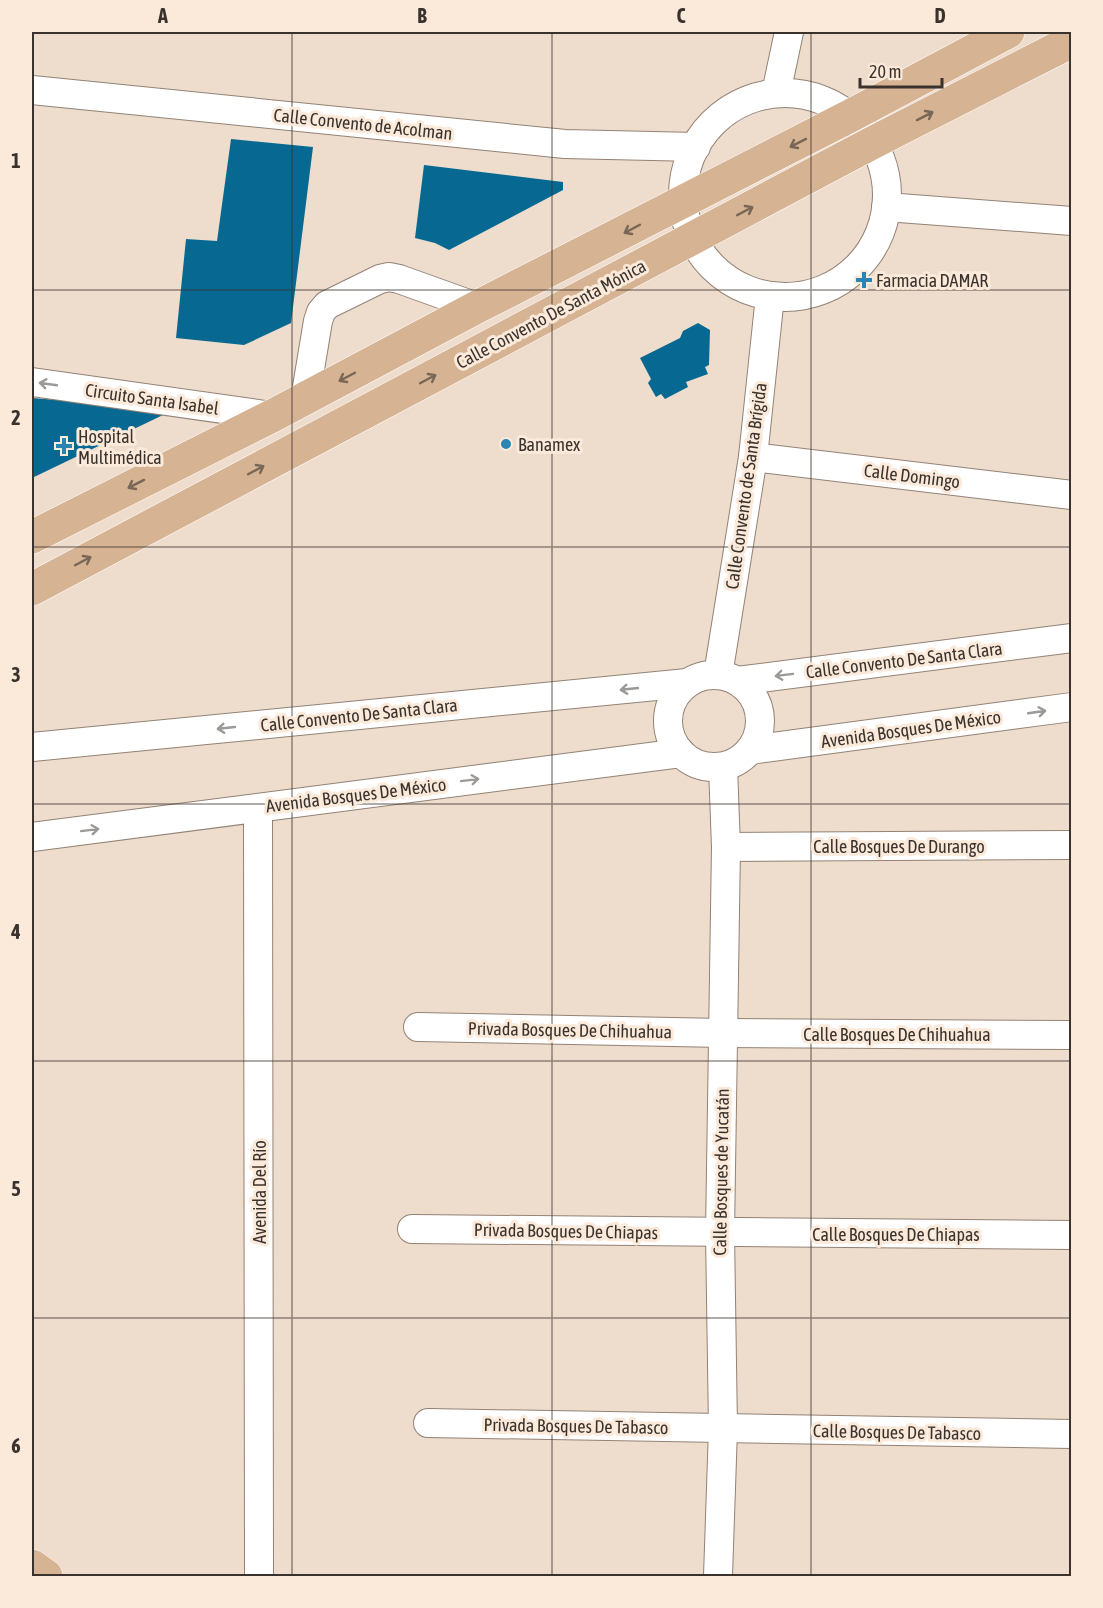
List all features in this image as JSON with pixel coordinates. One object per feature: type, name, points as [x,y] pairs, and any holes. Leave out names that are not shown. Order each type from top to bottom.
[{"type":"main road","name":"Calle Convento De Santa Mónica","points":[[32,537],[305,399],[477,307],[850,116],[1008,32]]},
{"type":"main road","name":"Calle Convento De Santa Mónica","points":[[32,589],[1071,40]]},
{"type":"main road","points":[[32,1566],[46,1576]]},
{"type":"street","points":[[776,93],[789,32]]},
{"type":"street","name":"Calle Convento de Acolman","points":[[32,90],[565,144],[696,147]]},
{"type":"street","points":[[776,93],[799,93],[812,96],[833,104],[850,116],[873,143],[886,184],[886,207],[881,228],[871,249],[856,268],[838,282],[817,292],[795,297],[770,296],[747,290],[725,278],[707,260],[693,239],[683,202],[684,181],[689,161],[714,121],[732,107],[753,98],[776,93]]},
{"type":"street","points":[[886,207],[1071,221]]},
{"type":"street","points":[[305,399],[318,321],[327,305],[380,279],[389,277],[477,307]]},
{"type":"street","name":"Calle Convento de Santa Brígida","points":[[728,678],[770,296]]},
{"type":"street","name":"Circuito Santa Isabel","points":[[32,382],[272,416]]},
{"type":"street","name":"Calle Domingo","points":[[753,457],[1071,495]]},
{"type":"street","name":"Calle Convento De Santa Clara","points":[[728,678],[1071,638]]},
{"type":"street","points":[[707,675],[728,678],[748,689],[755,700],[760,726],[757,739],[742,758],[723,767],[700,765],[681,753],[673,742],[668,717],[671,704],[687,683],[707,675]]},
{"type":"street","name":"Calle Convento De Santa Clara","points":[[32,747],[687,683]]},
{"type":"street","name":"Avenida Bosques De México","points":[[750,750],[1071,707]]},
{"type":"street","name":"Avenida Bosques De México","points":[[32,837],[681,753]]},
{"type":"street","name":"Calle Bosques de Yucatán","points":[[718,1576],[723,1429],[720,1233],[726,847],[723,767]]},
{"type":"street","name":"Avenida Del Río","points":[[258,808],[259,1576]]},
{"type":"street","name":"Calle Bosques De Durango","points":[[726,847],[1071,845]]},
{"type":"street","name":"Privada Bosques De Chihuahua","points":[[418,1027],[723,1033]]},
{"type":"street","name":"Calle Bosques De Chihuahua","points":[[723,1033],[1071,1035]]},
{"type":"street","name":"Privada Bosques De Chiapas","points":[[412,1229],[720,1233]]},
{"type":"street","name":"Calle Bosques De Chiapas","points":[[720,1233],[1071,1235]]},
{"type":"street","name":"Privada Bosques De Tabasco","points":[[428,1423],[723,1429]]},
{"type":"street","name":"Calle Bosques De Tabasco","points":[[723,1429],[1071,1434]]},
{"type":"building","points":[[231,139],[313,147],[291,323],[244,345],[176,338],[186,239],[217,241]]},
{"type":"building","points":[[424,165],[563,182],[563,190],[449,250],[435,243],[415,238]]},
{"type":"building","points":[[698,323],[710,330],[709,365],[705,367],[708,374],[686,382],[688,387],[665,399],[661,394],[656,397],[648,383],[651,379],[640,358],[680,338],[683,331]]},
{"type":"building","name":"Hospital Multimédica","points":[[32,398],[160,408],[163,415],[32,478]]},
{"type":"place","name":"Farmacia DAMAR","points":[[864,280]]},
{"type":"place","name":"Banamex","points":[[506,444]]},
{"type":"place","name":"Hospital Multimédica","points":[[64,446]]}]
